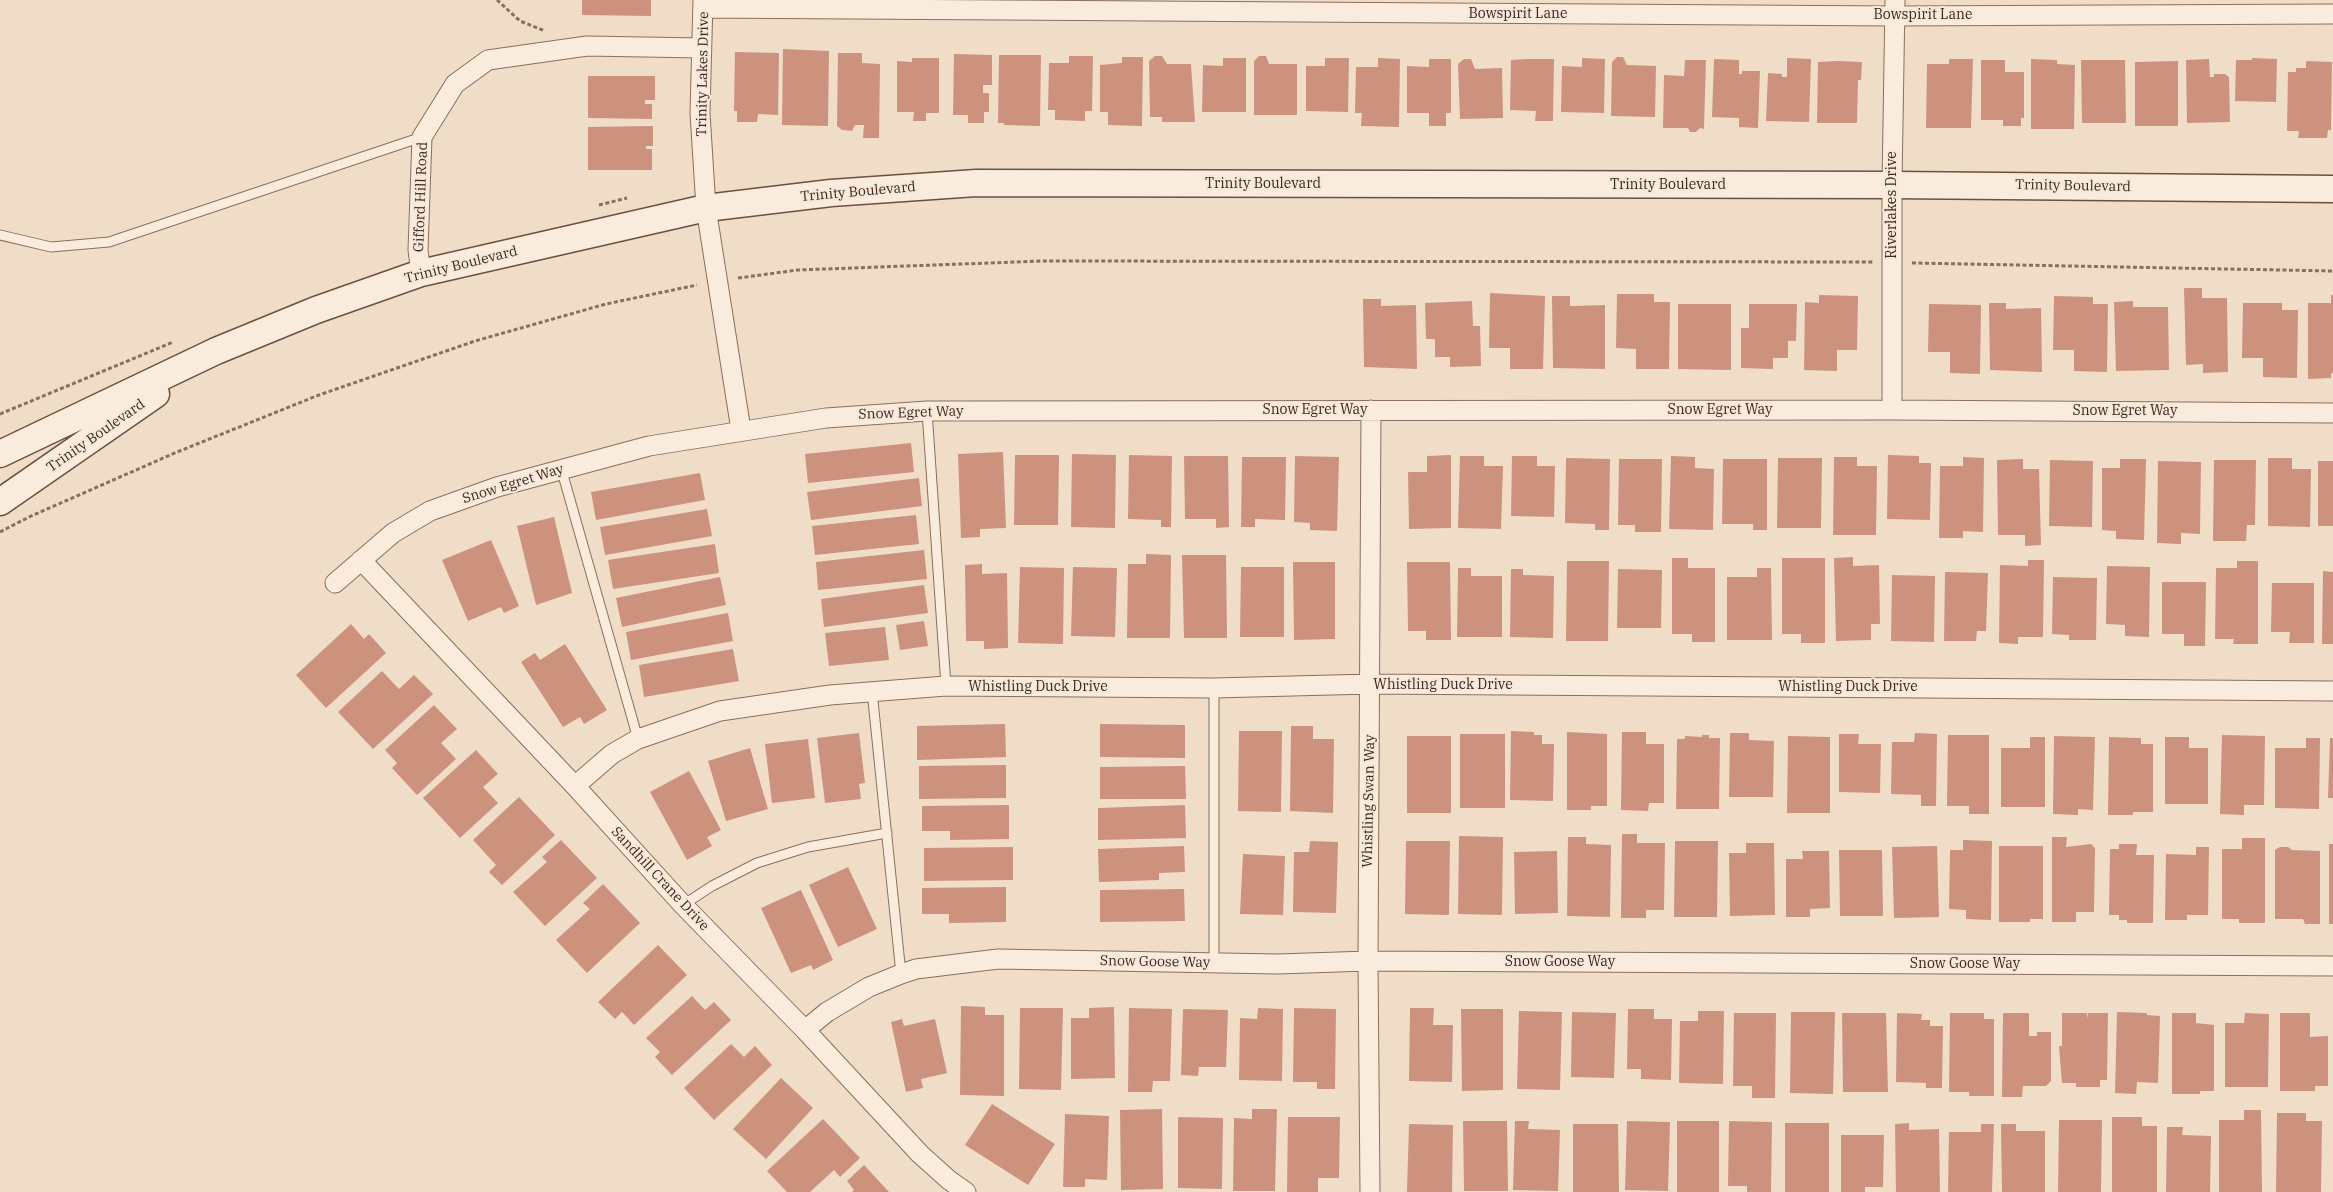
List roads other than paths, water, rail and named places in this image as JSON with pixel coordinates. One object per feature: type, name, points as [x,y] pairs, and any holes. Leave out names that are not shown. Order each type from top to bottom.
[{"type":"main road","name":"Trinity Boulevard","points":[[0,454],[216,351],[316,310],[422,273],[706,208],[831,194],[976,183],[1892,184],[2333,189]]},
{"type":"main road","name":"Trinity Boulevard","points":[[0,502],[216,351]]},
{"type":"street","name":"Bowspirit Lane","points":[[703,4],[1895,8],[2172,7],[2333,14]]},
{"type":"street","name":"Trinity Lakes Drive","points":[[703,4],[700,113],[706,208],[741,430]]},
{"type":"street","name":"Riverlakes Drive","points":[[1892,410],[1892,184],[1895,8]]},
{"type":"street","name":"Gifford Hill Road","points":[[422,273],[418,250],[422,137],[456,84],[488,60],[587,46],[701,48]]},
{"type":"street","name":"Whistling Swan Way","points":[[1370,1192],[1368,961],[1371,410]]},
{"type":"street","name":"Snow Egret Way","points":[[335,583],[393,534],[430,511],[497,487],[648,446],[826,418],[927,411],[1892,410],[2333,413]]},
{"type":"street","name":"Sandhill Crane Drive","points":[[361,560],[575,786],[683,906],[805,1030],[920,1154],[949,1180],[966,1192]]},
{"type":"street","name":"Whistling Duck Drive","points":[[575,786],[612,754],[638,739],[720,711],[830,695],[946,686],[1214,688],[1371,684],[2333,690]]},
{"type":"street","name":"Snow Goose Way","points":[[805,1030],[827,1012],[869,987],[901,974],[916,969],[998,959],[1214,962],[1368,961],[2333,966]]},
{"type":"lane","points":[[0,235],[51,247],[108,242],[422,137]]},
{"type":"lane","points":[[927,411],[946,686]]},
{"type":"lane","points":[[562,468],[638,739]]},
{"type":"lane","points":[[1214,688],[1214,962]]},
{"type":"lane","points":[[872,691],[901,974]]},
{"type":"lane","points":[[683,906],[712,886],[757,863],[808,847],[887,833]]}]
